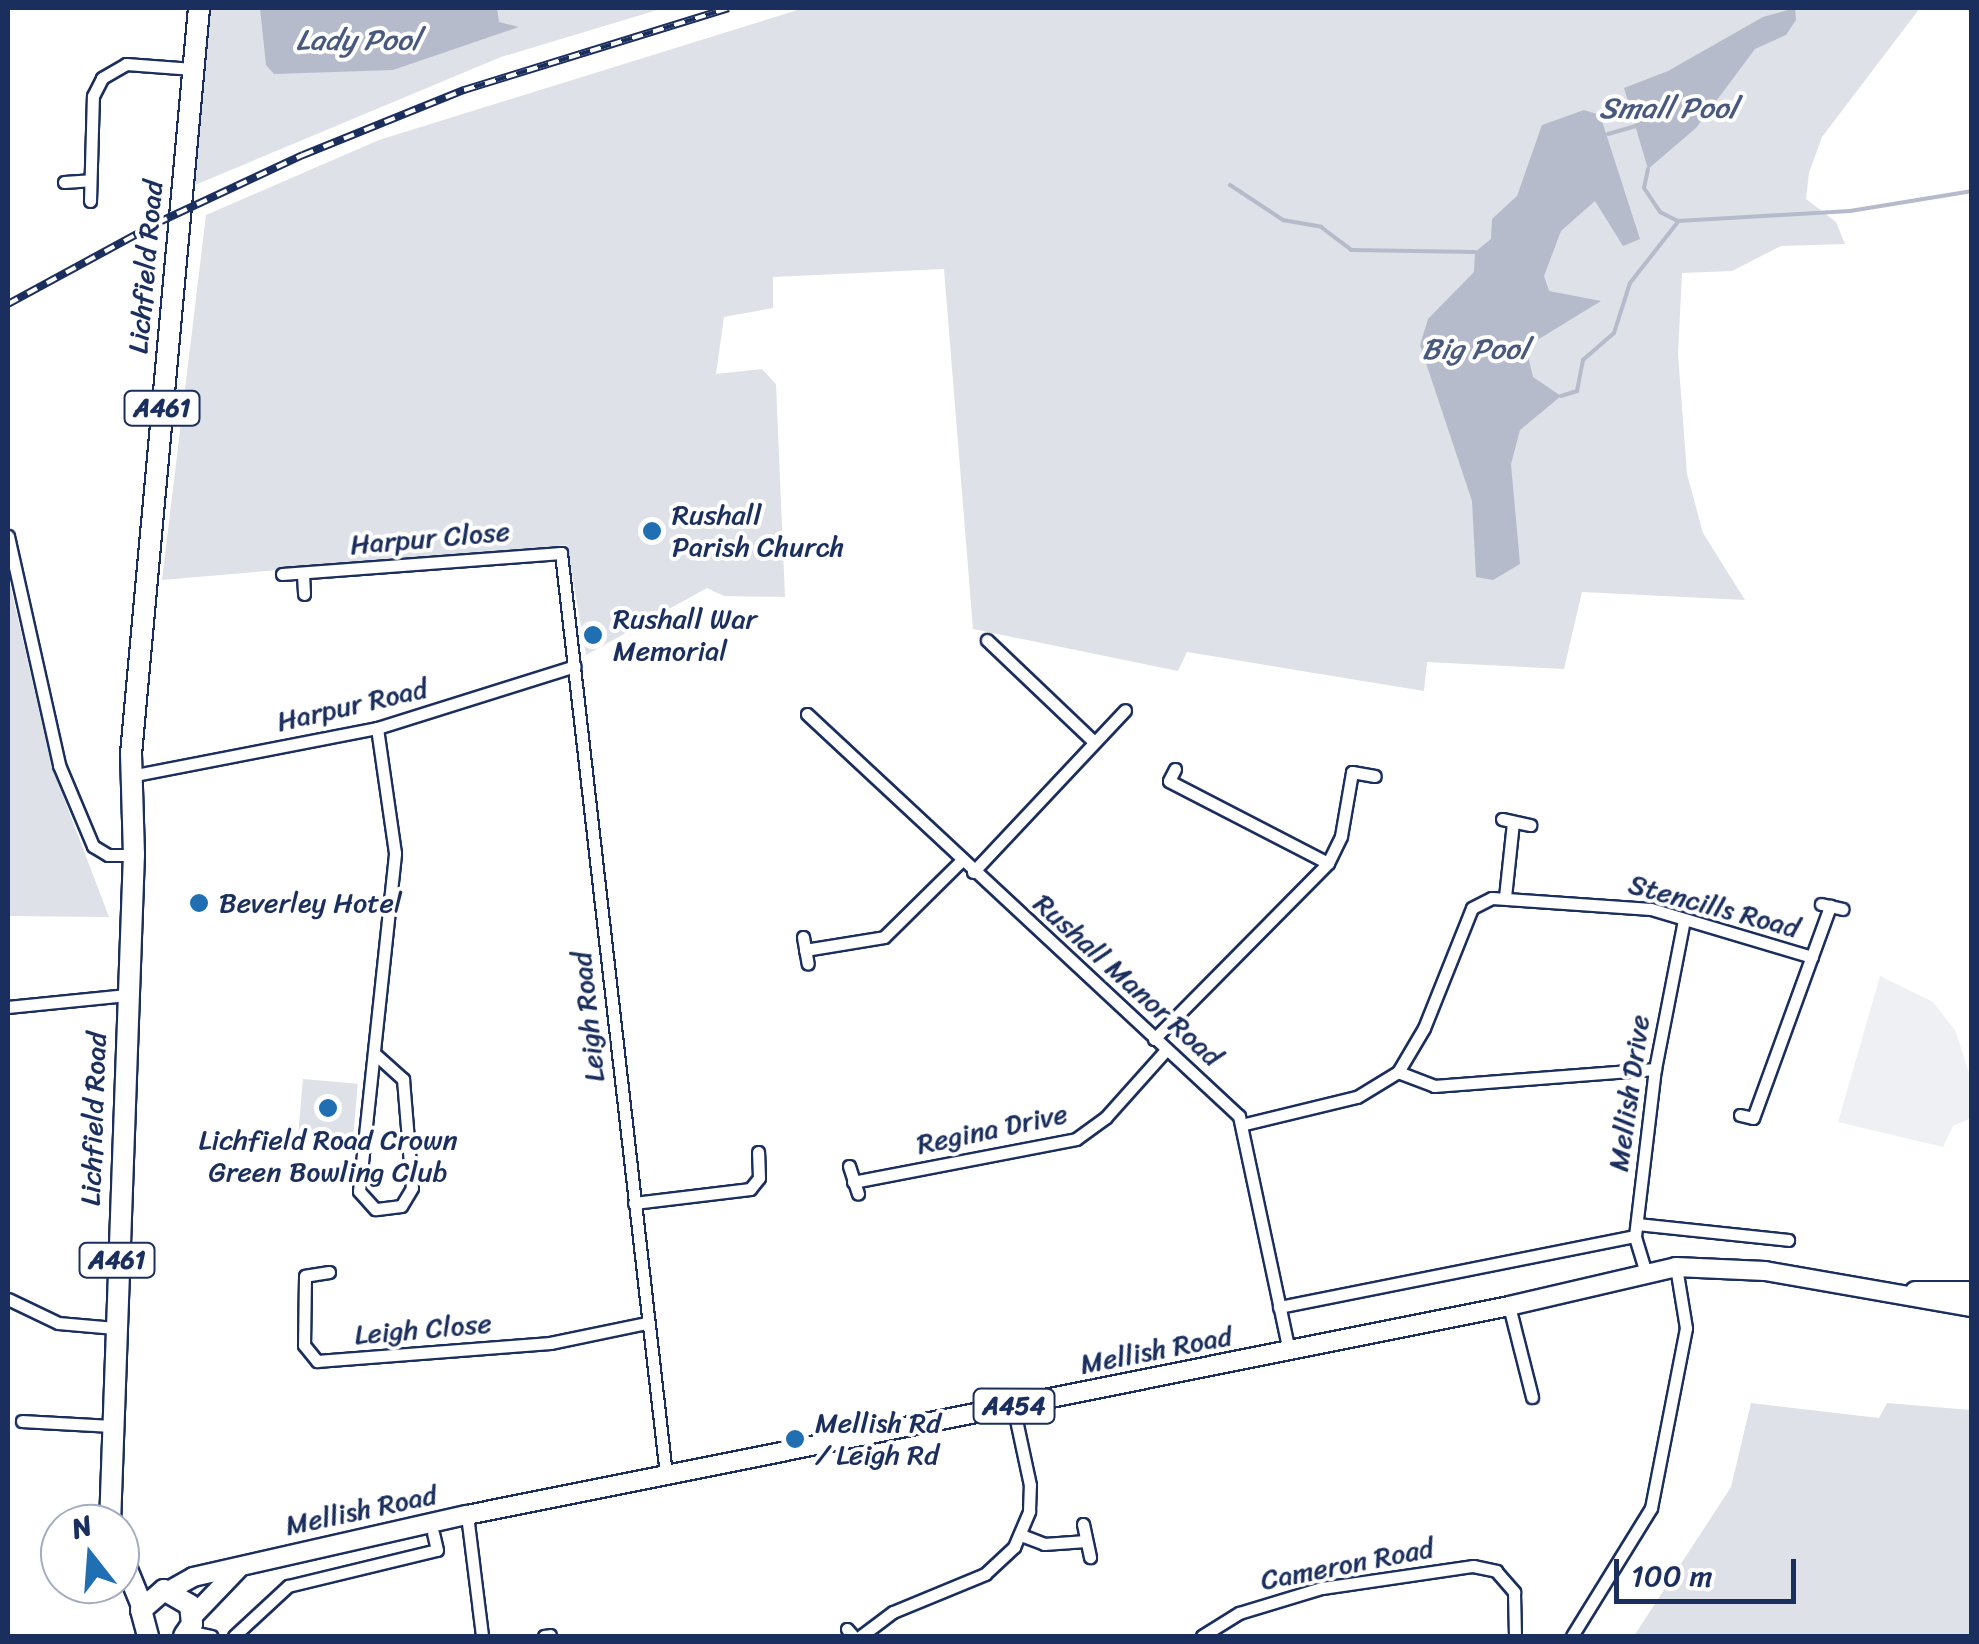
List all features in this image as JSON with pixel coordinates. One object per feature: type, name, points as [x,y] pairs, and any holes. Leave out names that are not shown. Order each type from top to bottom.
[{"type":"highway","name":"Lichfield Road","points":[[110,1504],[134,855],[135,775],[130,754],[198,8]]},
{"type":"highway","points":[[140,1584],[152,1601],[148,1636]]},
{"type":"highway","points":[[152,1601],[188,1600],[189,1628]]},
{"type":"highway","points":[[126,1636],[152,1601]]},
{"type":"main road","name":"Mellish Road","points":[[152,1601],[242,1566],[467,1515],[1510,1306],[1676,1267],[1788,1274],[1894,1293]]},
{"type":"main road","name":"A454","points":[[1894,1293],[1972,1291]]},
{"type":"main road","name":"A454","points":[[1894,1293],[1972,1307]]},
{"type":"main road","points":[[189,1628],[242,1566]]},
{"type":"street","points":[[90,201],[93,96],[102,78],[126,64],[193,70]]},
{"type":"street","points":[[64,182],[90,180]]},
{"type":"street","points":[[8,536],[59,765],[94,846],[108,855],[134,855]]},
{"type":"street","name":"Harpur Close","points":[[282,574],[561,553]]},
{"type":"street","name":"Leigh Road","points":[[561,553],[666,1476]]},
{"type":"street","points":[[302,574],[304,594]]},
{"type":"street","points":[[987,640],[1092,741]]},
{"type":"street","points":[[1010,662],[1019,652]]},
{"type":"street","name":"Harpur Road","points":[[135,775],[377,728],[575,666]]},
{"type":"street","points":[[973,872],[1092,741],[1126,710]]},
{"type":"street","name":"Rushall Manor Road","points":[[808,714],[1245,1124]]},
{"type":"street","points":[[375,1054],[403,1079],[412,1188],[401,1206],[376,1209],[359,1190],[395,853],[377,728]]},
{"type":"street","points":[[1175,769],[1169,780],[1328,863]]},
{"type":"street","points":[[1154,1040],[1328,863],[1341,836],[1352,772],[1375,776]]},
{"type":"street","points":[[1290,1351],[1245,1124],[1357,1097],[1398,1072],[1424,1028],[1472,908],[1505,897],[1507,820],[1530,826]]},
{"type":"street","points":[[808,964],[804,944],[884,937],[961,861]]},
{"type":"street","name":"Stencills Road","points":[[1505,897],[1651,909],[1812,957]]},
{"type":"street","points":[[1740,1115],[1753,1118],[1831,906]]},
{"type":"street","name":"Mellish Drive","points":[[1646,1273],[1636,1230],[1655,1069],[1684,920]]},
{"type":"street","points":[[8,1007],[126,995]]},
{"type":"street","name":"Regina Drive","points":[[849,1166],[855,1188],[1076,1140],[1106,1117],[1166,1050]]},
{"type":"street","points":[[1398,1072],[1434,1086],[1655,1069]]},
{"type":"street","points":[[634,1203],[750,1189],[759,1178],[755,1156]]},
{"type":"street","points":[[1279,1307],[1636,1230],[1788,1240]]},
{"type":"street","points":[[1572,1636],[1651,1508],[1686,1328],[1676,1267]]},
{"type":"street","name":"Leigh Close","points":[[330,1272],[305,1276],[304,1345],[318,1360],[550,1343],[647,1323]]},
{"type":"street","points":[[8,1298],[58,1323],[115,1328]]},
{"type":"street","points":[[1510,1306],[1532,1397]]},
{"type":"street","points":[[861,1636],[893,1612],[985,1574],[1021,1535],[1030,1485],[1013,1406]]},
{"type":"street","points":[[22,1421],[111,1426]]},
{"type":"street","points":[[467,1515],[482,1636]]},
{"type":"street","points":[[1083,1524],[1090,1558]]},
{"type":"street","points":[[234,1636],[288,1586],[437,1550],[433,1533]]},
{"type":"street","points":[[1021,1535],[1044,1544],[1086,1541]]},
{"type":"street","name":"Cameron Road","points":[[1202,1636],[1239,1613],[1322,1588],[1473,1566],[1496,1571],[1514,1592],[1515,1636]]},
{"type":"street","points":[[189,1628],[211,1636]]},
{"type":"shaded area","points":[[208,8],[664,8],[501,57],[195,185]]},
{"type":"shaded area","points":[[804,8],[1920,8],[1822,137],[1809,173],[1806,199],[1836,222],[1845,244],[1781,246],[1732,271],[1682,273],[1678,354],[1687,474],[1703,533],[1745,600],[1582,592],[1564,669],[1427,662],[1424,691],[1187,652],[1178,671],[973,629],[944,269],[773,277],[773,308],[724,317],[716,374],[762,369],[776,384],[785,597],[724,596],[707,588],[586,655],[567,545],[162,580],[206,215],[379,140]]},
{"type":"shaded area","points":[[8,575],[52,767],[109,917],[8,916]]},
{"type":"shaded area","points":[[1880,976],[1933,1002],[1955,1030],[1971,1079],[1971,1118],[1953,1126],[1943,1147],[1838,1122]]},
{"type":"shaded area","name":"Lichfield Road Crown Green Bowling Club","points":[[303,1079],[358,1084],[353,1136],[298,1131]]},
{"type":"shaded area","points":[[1751,1403],[1879,1418],[1887,1403],[1971,1410],[1971,1636],[1634,1636],[1731,1487]]},
{"type":"water","name":"Lady Pool","points":[[260,8],[497,8],[499,22],[519,27],[393,70],[274,74],[266,65]]},
{"type":"water","name":"Small Pool","points":[[1795,8],[1796,20],[1786,35],[1755,49],[1696,128],[1648,169],[1624,88],[1668,71],[1763,17]]},
{"type":"water","name":"Big Pool","points":[[1584,110],[1600,115],[1640,239],[1623,246],[1595,201],[1561,231],[1544,276],[1549,291],[1601,301],[1534,342],[1528,356],[1533,377],[1561,396],[1520,430],[1511,464],[1520,564],[1493,580],[1476,577],[1472,501],[1420,345],[1428,319],[1474,272],[1475,252],[1491,239],[1492,219],[1517,196],[1542,125]]},
{"type":"waterway","points":[[1608,134],[1636,126]]},
{"type":"waterway","points":[[1648,169],[1644,188],[1660,212],[1678,221],[1850,211],[1972,191]]},
{"type":"waterway","points":[[1230,185],[1283,220],[1321,227],[1351,250],[1475,252]]},
{"type":"waterway","points":[[1561,396],[1577,391],[1583,360],[1614,333],[1630,283],[1677,223]]},
{"type":"railway","points":[[8,304],[157,223],[303,155],[464,90],[729,8]]},
{"type":"place","name":"Rushall Parish Church","points":[[652,531]]},
{"type":"place","name":"Rushall War Memorial","points":[[593,635]]},
{"type":"place","name":"Beverley Hotel","points":[[199,903]]},
{"type":"place","name":"Lichfield Road Crown Green Bowling Club","points":[[328,1108]]},
{"type":"place","name":"Mellish Rd / Leigh Rd","points":[[795,1439]]}]
